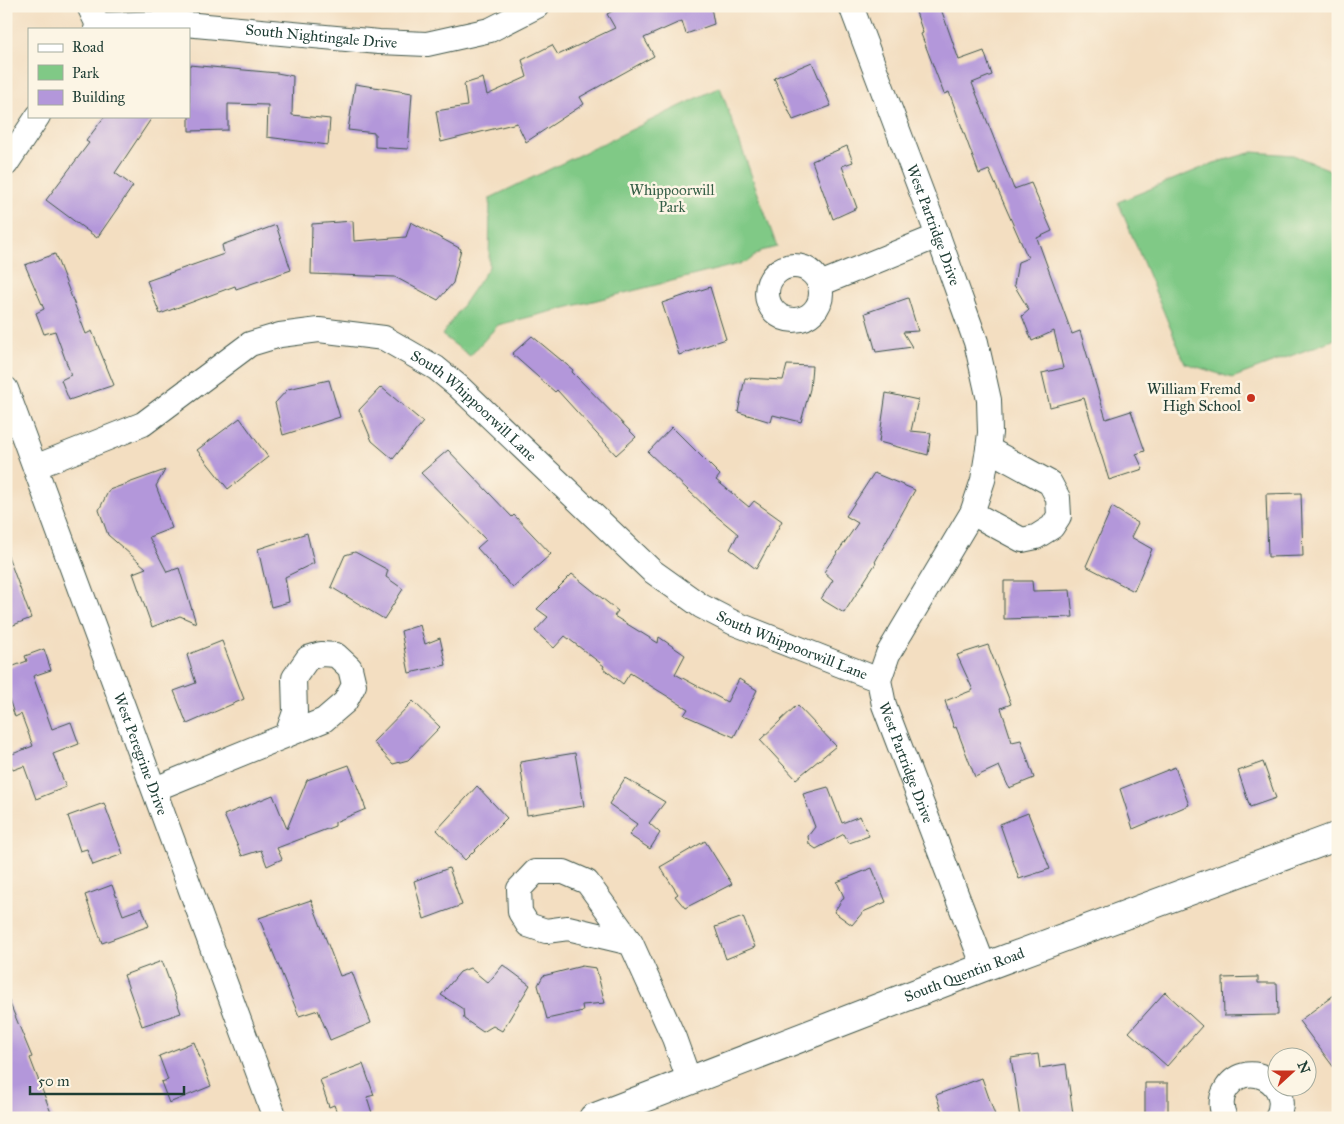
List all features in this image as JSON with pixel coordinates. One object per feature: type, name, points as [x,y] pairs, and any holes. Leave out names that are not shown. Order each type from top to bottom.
[{"type":"main road","name":"South Quentin Road","points":[[593,1118],[984,967],[1338,836]]},
{"type":"street","name":"South Nightingale Drive","points":[[94,20],[174,23],[379,42],[427,44],[490,30],[537,6]]},
{"type":"street","name":"West Partridge Drive","points":[[851,6],[976,342],[989,400],[990,433],[988,449],[983,480],[972,513],[888,654],[879,680],[884,705],[984,967]]},
{"type":"street","points":[[6,164],[37,118]]},
{"type":"street","points":[[820,284],[938,236]]},
{"type":"street","name":"South Whippoorwill Lane","points":[[35,467],[144,424],[250,344],[280,335],[319,330],[384,338],[436,368],[458,386],[652,571],[701,606],[734,623],[879,680]]},
{"type":"street","name":"West Peregrine Drive","points":[[6,389],[275,1118]]},
{"type":"street","points":[[972,513],[1022,540],[1036,537],[1052,527],[1059,516],[1058,498],[1050,483],[988,449]]},
{"type":"street","points":[[155,789],[287,735]]},
{"type":"street","points":[[631,943],[674,1038],[689,1080]]},
{"type":"street","points":[[1225,1118],[1222,1097],[1230,1083],[1242,1075],[1257,1074],[1269,1079],[1279,1091],[1282,1102],[1278,1118]]},
{"type":"green space","name":"Whippoorwill Park","points":[[720,87],[777,247],[761,251],[747,262],[498,325],[470,356],[442,335],[489,267],[490,198]]},
{"type":"green space","points":[[1253,152],[1293,155],[1328,169],[1338,181],[1338,338],[1232,378],[1185,363],[1118,202],[1214,163]]},
{"type":"building","points":[[622,6],[713,6],[711,7],[714,24],[686,34],[682,21],[644,38],[654,56],[580,97],[584,104],[526,142],[517,123],[441,142],[436,111],[467,106],[464,84],[483,78],[487,95],[527,77],[522,60],[552,45],[558,55],[615,28],[607,14]]},
{"type":"building","points":[[914,6],[940,6],[959,60],[984,51],[992,75],[972,83],[1014,189],[1031,183],[1052,231],[1037,238],[1072,334],[1080,331],[1106,419],[1131,411],[1145,451],[1136,454],[1143,469],[1109,480],[1084,398],[1050,407],[1042,373],[1063,368],[1054,331],[1032,341],[1022,316],[1029,310],[1014,285],[1018,262],[1028,258],[989,170],[979,174],[949,92],[944,94],[921,34],[923,33]]},
{"type":"building","points":[[812,62],[831,106],[793,120],[774,78]]},
{"type":"building","points":[[190,65],[293,76],[292,115],[330,119],[328,145],[267,137],[268,105],[228,104],[228,130],[189,131]]},
{"type":"building","points":[[355,84],[412,93],[408,149],[375,147],[375,133],[348,130]]},
{"type":"building","points":[[103,118],[152,118],[115,173],[133,186],[97,238],[46,200],[89,143],[86,141]]},
{"type":"building","points":[[847,146],[853,162],[842,166],[857,208],[833,219],[812,161]]},
{"type":"building","points":[[353,221],[354,241],[406,237],[411,222],[461,249],[453,283],[438,300],[395,277],[311,274],[312,224]]},
{"type":"building","points":[[276,225],[291,270],[236,289],[235,286],[160,314],[147,281],[224,254],[222,245]]},
{"type":"building","points":[[55,254],[86,334],[92,331],[114,385],[69,400],[61,380],[71,375],[55,331],[44,334],[36,313],[44,309],[25,265]]},
{"type":"building","points":[[710,287],[726,339],[679,355],[662,303]]},
{"type":"building","points":[[908,298],[918,331],[903,332],[912,347],[876,352],[865,313]]},
{"type":"building","points":[[532,336],[573,370],[572,372],[636,437],[616,455],[557,390],[555,392],[512,354]]},
{"type":"building","points":[[787,365],[812,366],[810,389],[801,422],[773,415],[771,422],[738,412],[745,378],[783,380]]},
{"type":"building","points":[[329,380],[340,417],[283,435],[275,403],[288,389]]},
{"type":"building","points":[[381,387],[423,422],[393,459],[372,441],[359,410]]},
{"type":"building","points":[[886,393],[918,400],[911,431],[931,433],[928,455],[879,442]]},
{"type":"building","points":[[240,418],[268,457],[228,489],[197,450]]},
{"type":"building","points":[[672,427],[720,475],[716,480],[749,507],[754,501],[782,521],[756,569],[730,549],[738,534],[709,510],[648,452]]},
{"type":"building","points":[[448,450],[512,517],[514,515],[551,554],[513,588],[477,548],[486,540],[421,473]]},
{"type":"building","points":[[165,470],[156,486],[172,528],[149,537],[167,572],[179,568],[196,623],[180,616],[152,627],[133,573],[146,568],[108,535],[99,510],[109,490]]},
{"type":"building","points":[[874,473],[915,490],[876,563],[844,613],[821,599],[833,580],[824,572],[858,523],[846,516]]},
{"type":"building","points":[[1301,493],[1303,556],[1268,557],[1266,494]]},
{"type":"building","points":[[1112,507],[1138,523],[1131,537],[1152,549],[1134,591],[1086,566]]},
{"type":"building","points":[[307,533],[314,563],[285,577],[289,602],[271,607],[258,549]]},
{"type":"building","points":[[355,552],[388,570],[386,577],[403,589],[384,619],[331,587],[345,555]]},
{"type":"building","points":[[6,556],[8,556],[31,618],[6,628]]},
{"type":"building","points":[[572,574],[618,611],[614,616],[658,643],[659,637],[685,655],[675,674],[727,702],[739,679],[757,690],[734,737],[684,715],[688,709],[630,673],[623,684],[603,668],[604,666],[565,636],[554,648],[535,631],[548,617],[537,609]]},
{"type":"building","points":[[1004,581],[1032,581],[1033,591],[1070,590],[1073,617],[1004,619]]},
{"type":"building","points":[[420,625],[425,644],[440,638],[446,665],[409,673],[401,631]]},
{"type":"building","points":[[222,641],[244,699],[187,724],[174,691],[196,683],[187,655]]},
{"type":"building","points":[[988,645],[1011,704],[1001,708],[1012,742],[1021,740],[1034,778],[1009,788],[999,766],[975,777],[956,727],[954,728],[945,701],[973,690],[957,655]]},
{"type":"building","points":[[44,649],[51,670],[33,676],[52,729],[71,722],[79,744],[53,754],[66,787],[36,799],[24,766],[13,770],[7,756],[33,746],[21,714],[15,717],[6,690],[6,669],[27,661],[25,656]]},
{"type":"building","points":[[413,701],[440,727],[408,760],[393,764],[373,742]]},
{"type":"building","points":[[797,705],[836,746],[796,779],[760,740]]},
{"type":"building","points":[[575,753],[584,806],[527,815],[520,762]]},
{"type":"building","points":[[1263,762],[1276,798],[1250,807],[1238,771]]},
{"type":"building","points":[[349,765],[366,809],[335,822],[335,826],[277,848],[282,859],[267,866],[261,850],[242,856],[224,815],[273,795],[287,829],[307,780]]},
{"type":"building","points":[[1175,767],[1189,805],[1133,829],[1120,789]]},
{"type":"building","points":[[625,778],[665,802],[649,823],[660,833],[650,849],[629,835],[637,824],[609,804]]},
{"type":"building","points":[[477,786],[507,818],[465,860],[437,830]]},
{"type":"building","points":[[828,787],[842,823],[860,816],[869,836],[849,843],[844,834],[816,849],[809,844],[808,836],[815,827],[803,794]]},
{"type":"building","points":[[104,803],[123,854],[93,865],[87,849],[80,851],[68,816]]},
{"type":"building","points":[[1028,813],[1050,869],[1019,879],[1000,824]]},
{"type":"building","points":[[705,841],[732,884],[685,908],[675,896],[678,894],[660,867]]},
{"type":"building","points":[[449,868],[462,905],[424,919],[414,881]]},
{"type":"building","points":[[872,868],[886,902],[863,912],[852,925],[834,912],[844,897],[837,882]]},
{"type":"building","points":[[112,885],[123,915],[142,908],[149,926],[102,943],[85,895]]},
{"type":"building","points":[[311,900],[340,976],[352,972],[371,1023],[330,1040],[318,1010],[299,1016],[259,918]]},
{"type":"building","points":[[743,917],[755,947],[726,959],[715,927]]},
{"type":"building","points":[[162,961],[181,1013],[142,1026],[124,975]]},
{"type":"building","points":[[503,965],[530,985],[502,1031],[493,1026],[483,1032],[464,1019],[463,1009],[441,995],[460,972],[470,968],[488,983]]},
{"type":"building","points":[[582,966],[596,968],[605,1003],[582,1005],[583,1011],[547,1019],[538,985],[543,976]]},
{"type":"building","points":[[1258,977],[1258,983],[1277,983],[1278,1015],[1224,1016],[1223,978]]},
{"type":"building","points":[[1165,992],[1202,1026],[1167,1066],[1129,1032]]},
{"type":"building","points":[[1338,992],[1338,1073],[1299,1021]]},
{"type":"building","points":[[6,994],[32,1057],[30,1058],[53,1118],[6,1118]]},
{"type":"building","points":[[194,1042],[211,1086],[169,1103],[161,1082],[168,1080],[159,1056]]},
{"type":"building","points":[[1038,1054],[1040,1068],[1066,1064],[1073,1114],[1049,1118],[1020,1118],[1011,1058]]},
{"type":"building","points":[[363,1064],[374,1095],[367,1097],[372,1113],[360,1118],[339,1118],[334,1105],[329,1107],[320,1080]]},
{"type":"building","points":[[982,1078],[996,1118],[944,1118],[936,1095]]},
{"type":"building","points":[[1145,1083],[1168,1083],[1168,1118],[1145,1118]]},
{"type":"place","name":"William Fremd High School","points":[[1251,398]]}]
